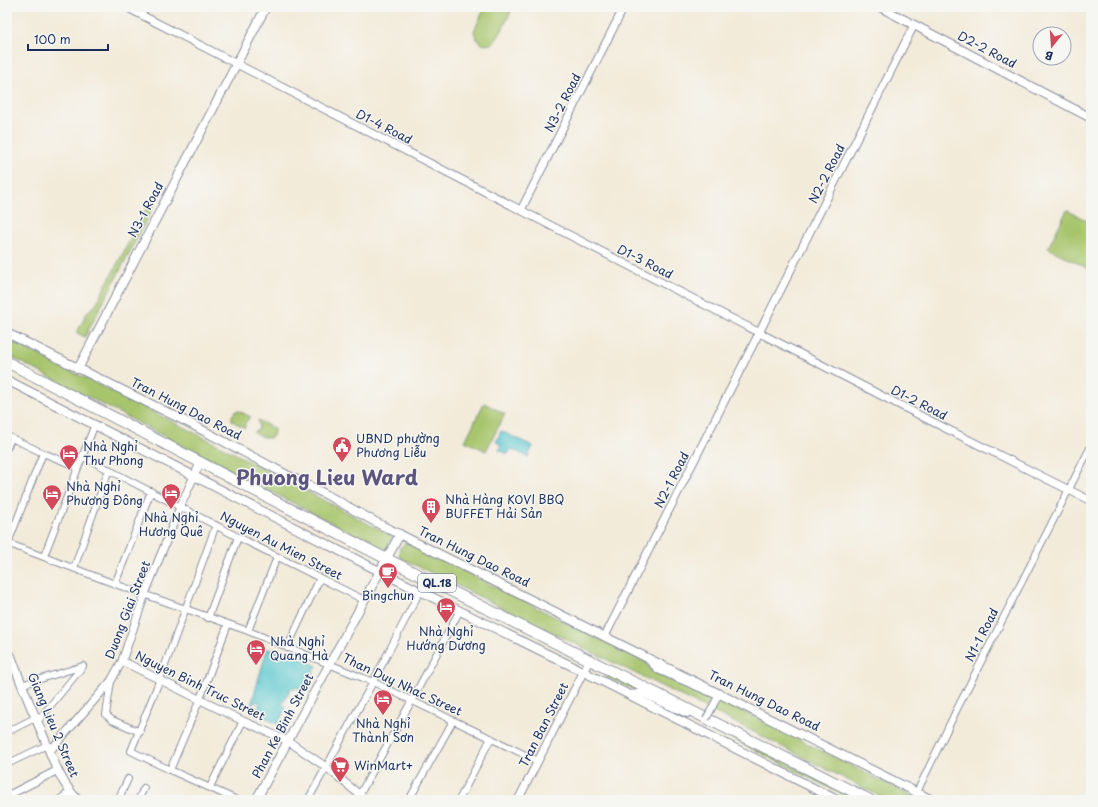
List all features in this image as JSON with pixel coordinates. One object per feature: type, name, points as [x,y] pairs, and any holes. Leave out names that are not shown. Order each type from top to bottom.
[{"type":"highway","name":"QL.18","points":[[7,362],[387,558],[870,800]]},
{"type":"main road","name":"N3-1 Road","points":[[78,369],[266,7]]},
{"type":"main road","name":"D2-2 Road","points":[[880,7],[1091,118]]},
{"type":"main road","name":"Tran Hung Dao Road","points":[[7,333],[190,424],[400,534],[932,800]]},
{"type":"main road","points":[[7,380],[379,571],[460,610],[837,800]]},
{"type":"main road","name":"Phan Ke Binh Street","points":[[256,800],[400,534]]},
{"type":"main road","name":"Giang Lieu 2 Street","points":[[11,656],[21,685],[58,770],[70,792],[78,800]]},
{"type":"street","name":"D1-4 Road","points":[[126,7],[521,210]]},
{"type":"street","name":"N3-2 Road","points":[[521,210],[624,7]]},
{"type":"street","name":"N2-2 Road","points":[[759,333],[914,25]]},
{"type":"street","name":"D1-3 Road","points":[[521,210],[759,333]]},
{"type":"street","name":"D1-2 Road","points":[[759,333],[930,421],[1091,501]]},
{"type":"street","name":"N2-1 Road","points":[[605,636],[759,333]]},
{"type":"street","points":[[44,556],[95,424]]},
{"type":"street","points":[[7,448],[9,437],[78,468]]},
{"type":"street","name":"N1-1 Road","points":[[917,792],[957,709],[1091,446]]},
{"type":"street","points":[[8,543],[43,453]]},
{"type":"street","name":"Nguyen Au Mien Street","points":[[82,456],[277,557],[364,600]]},
{"type":"street","name":"Duong Giai Street","points":[[48,748],[111,681],[122,660],[145,594],[193,476],[201,461]]},
{"type":"street","points":[[74,568],[109,469]]},
{"type":"street","points":[[115,584],[151,491]]},
{"type":"street","points":[[216,525],[160,679],[140,732],[131,751],[237,800]]},
{"type":"street","points":[[208,618],[238,537]]},
{"type":"street","name":"Than Duy Nhac Street","points":[[8,543],[115,584],[248,631],[374,682],[538,761]]},
{"type":"street","points":[[248,631],[277,557]]},
{"type":"street","points":[[287,648],[320,578]]},
{"type":"street","points":[[308,800],[374,682],[420,591]]},
{"type":"street","points":[[360,794],[460,610]]},
{"type":"street","points":[[170,770],[200,699],[228,624]]},
{"type":"street","points":[[626,694],[640,693],[705,722],[718,696],[658,670],[646,657]]},
{"type":"street","name":"Tran Ban Street","points":[[518,800],[590,659]]},
{"type":"street","name":"Nguyen Binh Truc Street","points":[[122,660],[243,721],[288,741],[326,767],[366,800]]},
{"type":"street","points":[[7,732],[36,720],[83,666],[21,685]]},
{"type":"street","points":[[111,681],[106,715],[112,720],[140,732]]},
{"type":"street","points":[[210,787],[243,721]]},
{"type":"street","points":[[409,800],[453,721]]},
{"type":"street","points":[[459,800],[491,738]]},
{"type":"street","points":[[7,764],[48,748]]},
{"type":"street","points":[[7,796],[58,770]]},
{"type":"street","points":[[118,800],[128,779]]},
{"type":"street","points":[[138,800],[144,788]]},
{"type":"street","points":[[59,800],[70,792]]},
{"type":"green space","points":[[485,7],[511,7],[511,11],[496,40],[493,43],[482,44],[476,37],[474,31]]},
{"type":"green space","points":[[157,196],[158,198],[85,337],[77,333],[87,312],[95,306],[151,200]]},
{"type":"green space","points":[[1067,210],[1091,223],[1091,270],[1048,248]]},
{"type":"green space","points":[[7,339],[207,439],[390,535],[392,538],[386,550],[7,355]]},
{"type":"green space","points":[[484,403],[505,414],[486,451],[465,441]]},
{"type":"green space","points":[[236,411],[251,417],[245,423],[245,428],[232,421],[232,415]]},
{"type":"green space","points":[[258,420],[274,429],[274,434],[272,437],[267,438],[253,432],[258,430]]},
{"type":"green space","points":[[405,543],[408,543],[647,663],[651,671],[718,703],[720,700],[920,800],[887,800],[734,722],[399,557],[400,548]]},
{"type":"green space","points":[[607,672],[636,688],[636,690],[608,678],[606,675]]},
{"type":"green space","points":[[709,722],[860,800],[854,800],[707,726]]},
{"type":"water","points":[[501,431],[533,446],[528,457],[511,449],[508,454],[499,450],[501,445],[496,442]]},
{"type":"water","points":[[267,649],[293,655],[317,666],[303,692],[297,687],[295,689],[291,688],[282,704],[286,707],[278,725],[257,712],[260,702],[256,702],[251,705]]},
{"type":"place","name":"UBND phường Phương Liễu","points":[[342,463]]},
{"type":"place","name":"Nhà Nghỉ Thư Phong","points":[[69,471]]},
{"type":"place","name":"Nhà Nghỉ Hương Quê","points":[[171,510]]},
{"type":"place","name":"Nhà Nghỉ Phương Đông","points":[[52,511]]},
{"type":"place","name":"Nhà Hàng KOVI BBQ BUFFET Hải Sản","points":[[431,524]]},
{"type":"place","name":"Bingchun","points":[[388,589]]},
{"type":"place","name":"Nhà Nghỉ Hướng Dương","points":[[446,624]]},
{"type":"place","name":"Nhà Nghỉ Quang Hà","points":[[256,666]]},
{"type":"place","name":"Nhà Nghỉ Thành Sơn","points":[[383,716]]},
{"type":"place","name":"WinMart+","points":[[340,783]]},
{"type":"district","name":"Phuong Lieu Ward","points":[[327,478]]}]
